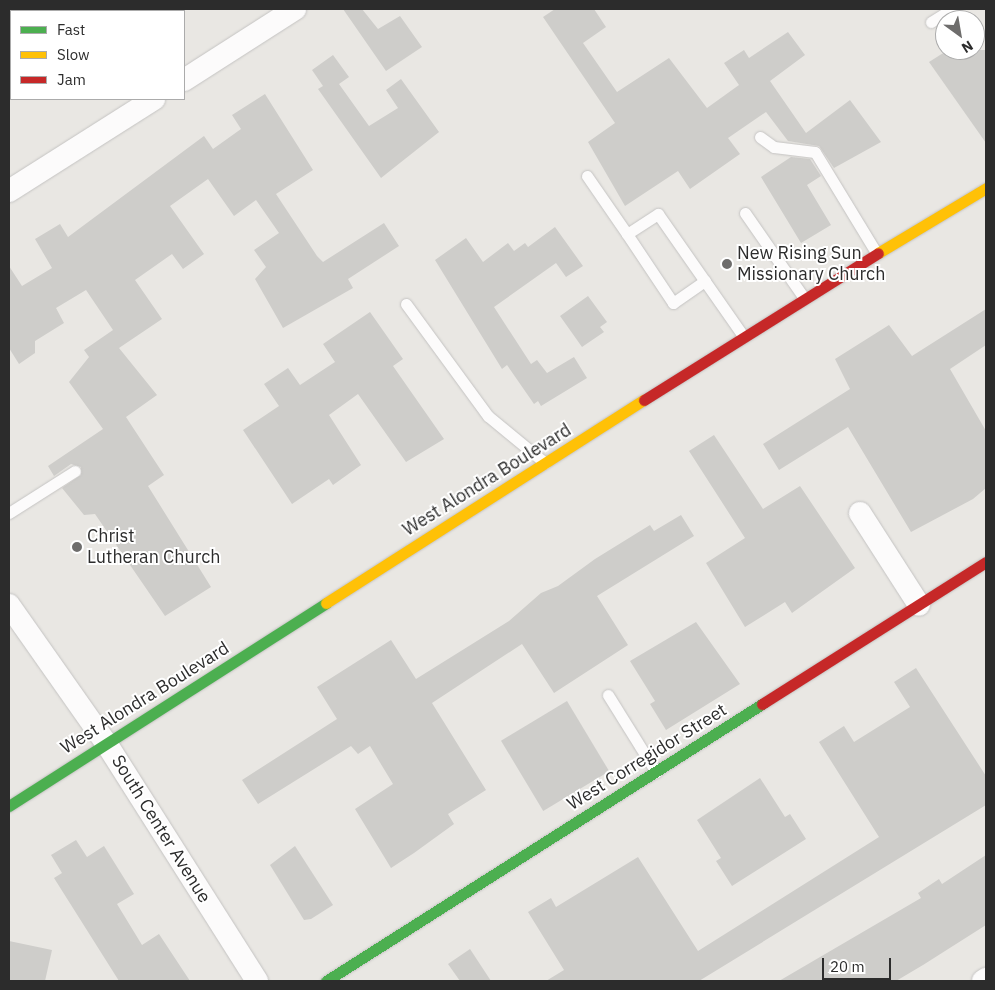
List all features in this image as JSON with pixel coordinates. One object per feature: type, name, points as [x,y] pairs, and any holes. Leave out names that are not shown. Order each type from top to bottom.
[{"type":"main road","name":"West Alondra Boulevard","points":[[9,806],[804,298],[986,188]]},
{"type":"main road","name":"West Corregidor Street","points":[[326,981],[986,562]]},
{"type":"street","points":[[185,79],[294,9]]},
{"type":"street","points":[[9,192],[152,100]]},
{"type":"street","points":[[860,513],[919,605]]},
{"type":"street","name":"South Center Avenue","points":[[9,605],[106,743],[257,981]]},
{"type":"lane","points":[[931,22],[952,9]]},
{"type":"lane","points":[[760,137],[774,147],[814,152],[877,254]]},
{"type":"lane","points":[[587,176],[672,303],[705,281]]},
{"type":"lane","points":[[627,234],[658,214],[744,338]]},
{"type":"lane","points":[[745,214],[804,298]]},
{"type":"lane","points":[[406,304],[488,416],[546,464]]},
{"type":"lane","points":[[9,513],[75,471]]},
{"type":"lane","points":[[608,695],[656,772]]},
{"type":"building","points":[[343,9],[362,9],[378,29],[400,16],[422,47],[386,71]]},
{"type":"building","points":[[555,9],[594,9],[606,27],[583,43],[617,92],[669,58],[707,108],[739,85],[724,63],[744,50],[749,58],[788,32],[805,55],[770,81],[806,133],[850,100],[881,142],[834,168],[819,146],[788,141],[766,112],[728,138],[740,154],[690,189],[678,171],[625,206],[588,142],[615,123],[543,17]]},
{"type":"building","points":[[986,50],[986,143],[929,62],[935,58],[935,60],[985,60]]},
{"type":"building","points":[[333,55],[349,77],[339,84],[369,126],[398,108],[386,90],[401,79],[439,132],[381,178],[318,89],[323,86],[312,70]]},
{"type":"building","points":[[265,94],[313,170],[276,194],[317,256],[323,262],[384,223],[399,246],[348,279],[353,288],[283,328],[255,279],[266,267],[254,250],[279,233],[256,200],[234,216],[208,179],[170,206],[204,254],[183,269],[172,254],[135,280],[162,319],[119,348],[157,395],[126,417],[164,475],[148,486],[211,587],[165,616],[95,514],[84,515],[62,488],[81,475],[81,467],[71,464],[54,476],[48,466],[103,429],[69,382],[89,357],[84,350],[113,330],[86,290],[56,308],[64,323],[35,341],[35,353],[19,364],[9,348],[9,266],[22,286],[52,268],[35,239],[60,224],[68,237],[204,136],[213,149],[241,129],[232,115]]},
{"type":"building","points":[[791,157],[810,159],[821,176],[807,185],[831,225],[801,243],[761,177]]},
{"type":"building","points":[[555,227],[583,266],[566,277],[556,263],[494,307],[531,364],[537,360],[547,373],[574,357],[587,378],[541,406],[538,401],[534,404],[507,365],[502,369],[435,260],[466,238],[483,262],[508,243],[514,251],[525,243],[528,247]]},
{"type":"building","points":[[588,296],[607,322],[600,327],[604,332],[582,347],[560,316]]},
{"type":"building","points":[[986,309],[986,345],[950,369],[986,431],[986,488],[973,499],[911,532],[848,427],[779,470],[763,444],[850,389],[835,359],[889,325],[912,356]]},
{"type":"building","points":[[370,312],[403,359],[393,366],[444,439],[406,462],[358,394],[329,415],[361,465],[333,485],[329,479],[292,504],[243,430],[279,406],[264,384],[288,368],[300,385],[335,362],[323,344]]},
{"type":"building","points":[[714,435],[763,509],[800,486],[855,568],[792,613],[785,602],[745,627],[706,563],[745,538],[689,451]]},
{"type":"building","points":[[681,515],[694,536],[597,596],[628,645],[554,693],[522,644],[432,703],[486,790],[448,814],[454,824],[391,868],[355,809],[393,784],[370,746],[358,754],[351,746],[258,804],[242,780],[337,719],[317,687],[391,640],[416,679],[509,621],[541,593],[558,586],[595,559],[650,525],[654,531]]},
{"type":"building","points":[[696,622],[740,684],[666,730],[650,704],[655,701],[630,661]]},
{"type":"building","points":[[916,668],[986,776],[986,805],[699,981],[546,981],[564,970],[528,912],[551,898],[556,907],[638,857],[698,951],[879,837],[819,742],[844,726],[854,742],[910,707],[894,682]]},
{"type":"building","points":[[567,701],[609,771],[543,811],[501,741]]},
{"type":"building","points":[[760,778],[785,817],[790,814],[806,839],[732,886],[716,861],[721,858],[697,820]]},
{"type":"building","points":[[76,840],[87,857],[104,846],[134,894],[117,904],[142,945],[159,934],[190,981],[119,981],[54,878],[62,873],[51,855]]},
{"type":"building","points":[[295,846],[333,905],[311,919],[304,920],[270,865]]},
{"type":"building","points":[[986,855],[986,925],[923,965],[896,981],[779,981],[921,898],[918,893],[939,879],[942,884]]},
{"type":"building","points":[[9,941],[52,950],[45,981],[9,981]]},
{"type":"building","points":[[470,949],[491,981],[460,981],[448,964]]},
{"type":"traffic: fast","points":[[9,806],[326,603]]},
{"type":"traffic: fast","points":[[326,981],[762,704]]},
{"type":"traffic: slow","points":[[878,253],[986,188]]},
{"type":"traffic: slow","points":[[326,603],[644,400]]},
{"type":"traffic: jam","points":[[644,400],[878,253]]},
{"type":"traffic: jam","points":[[762,704],[986,562]]},
{"type":"place","name":"New Rising Sun Missionary Church","points":[[727,264]]},
{"type":"place","name":"Christ Lutheran Church","points":[[77,547]]}]
